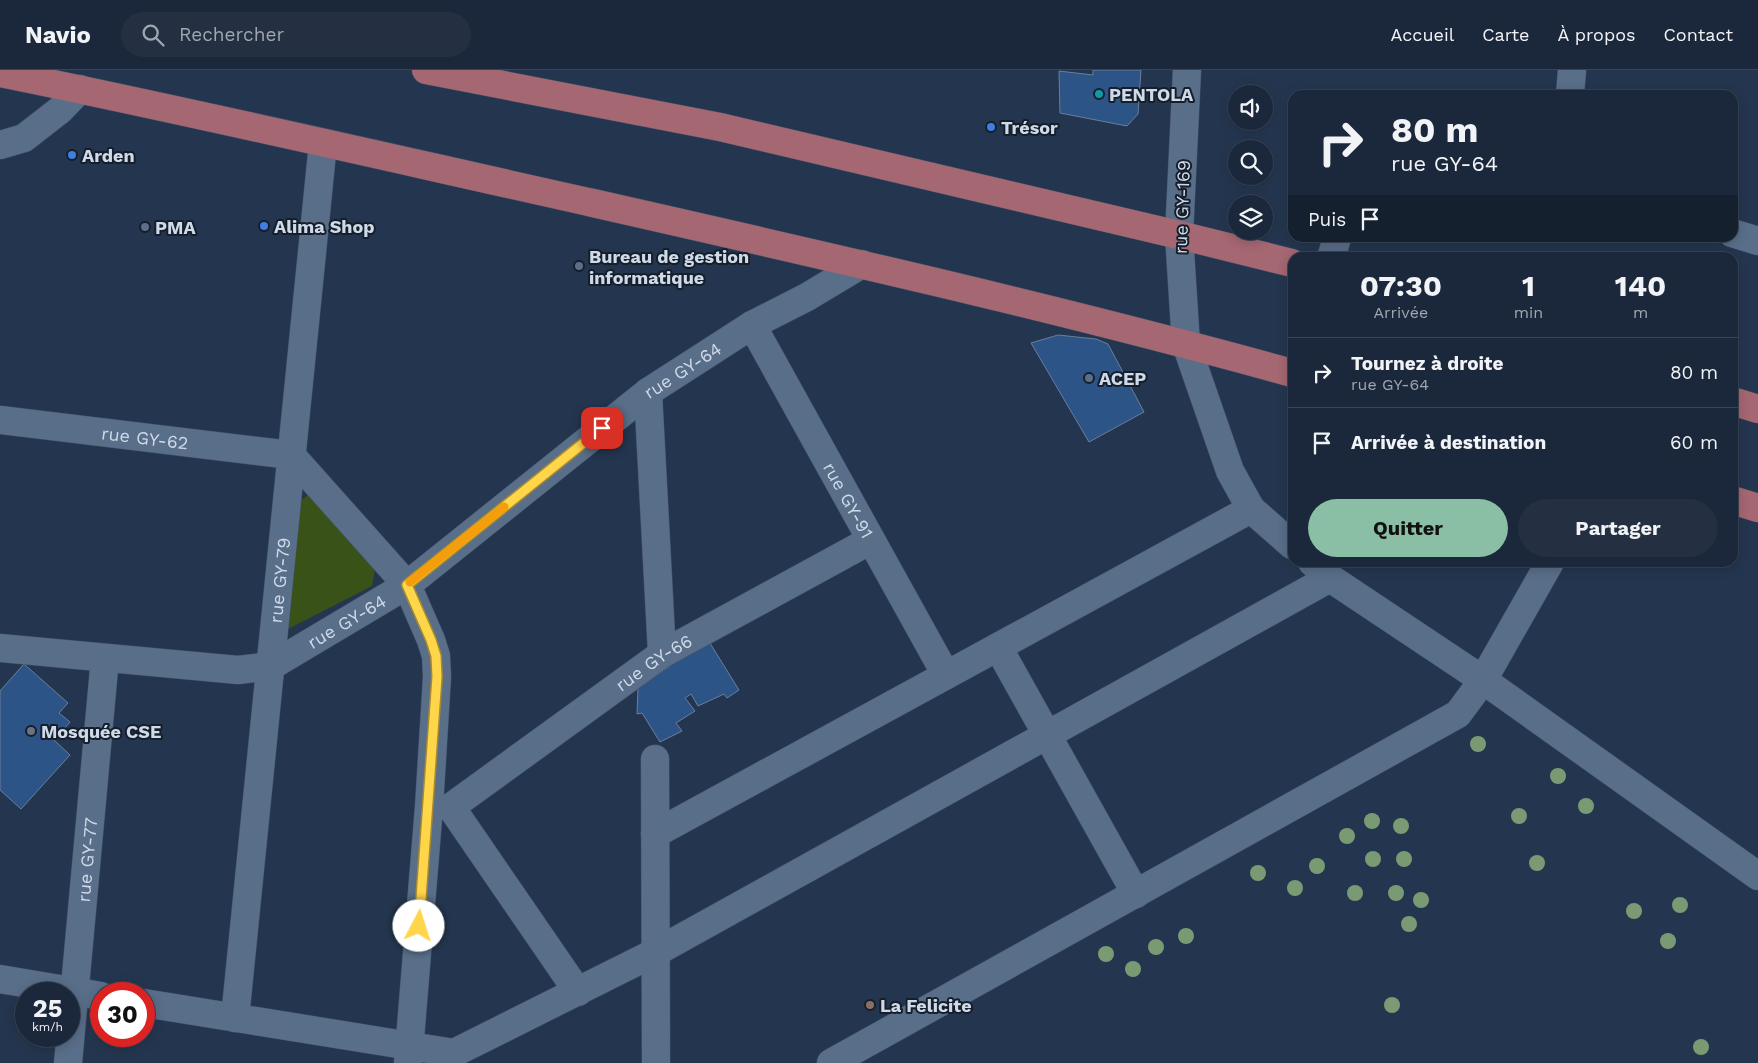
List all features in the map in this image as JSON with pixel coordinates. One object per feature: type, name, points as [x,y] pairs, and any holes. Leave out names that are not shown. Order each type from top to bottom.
[{"type":"main road","points":[[426,70],[456,73],[720,127],[1288,262]]},
{"type":"main road","points":[[0,73],[322,142],[862,264],[1186,344],[1288,372]]},
{"type":"main road","points":[[1738,403],[1758,409]]},
{"type":"main road","points":[[1738,502],[1758,508]]},
{"type":"street","name":"rue GY-169","points":[[1187,70],[1179,235],[1186,344],[1230,471],[1251,509],[1288,541]]},
{"type":"street","points":[[1570,90],[1572,70]]},
{"type":"street","points":[[0,145],[24,138],[60,110],[80,89]]},
{"type":"street","name":"rue GY-79","points":[[235,1018],[322,142]]},
{"type":"street","points":[[1738,235],[1758,241]]},
{"type":"street","name":"rue GY-64","points":[[0,648],[238,670],[271,666],[407,585],[648,392],[752,325],[807,297],[862,264]]},
{"type":"street","name":"rue GY-91","points":[[752,325],[946,675]]},
{"type":"street","points":[[648,392],[662,654]]},
{"type":"street","name":"rue GY-62","points":[[0,420],[291,455]]},
{"type":"street","points":[[291,455],[407,585],[436,656],[440,807],[408,1054]]},
{"type":"street","points":[[655,834],[1251,509]]},
{"type":"street","name":"rue GY-66","points":[[440,807],[662,654],[871,540]]},
{"type":"street","points":[[832,1063],[1458,714],[1483,680],[1547,567]]},
{"type":"street","points":[[155,1005],[235,1018],[408,1054],[454,1053],[656,952],[1047,735],[1321,570],[1755,869]]},
{"type":"street","points":[[998,646],[1136,894]]},
{"type":"street","name":"rue GY-77","points":[[75,982],[105,658]]},
{"type":"street","points":[[655,759],[656,1063]]},
{"type":"street","points":[[440,807],[578,992]]},
{"type":"street","points":[[0,979],[17,982]]},
{"type":"street","name":"rue GY-77","points":[[68,1063],[69,1047]]},
{"type":"green space","points":[[308,495],[375,569],[372,586],[284,631],[299,502]]},
{"type":"building","name":"PENTOLA","points":[[1093,70],[1141,70],[1138,114],[1127,126],[1060,113],[1059,71],[1093,75]]},
{"type":"building","name":"ACEP","points":[[1058,335],[1096,339],[1108,344],[1144,412],[1089,442],[1031,343]]},
{"type":"building","points":[[708,640],[739,690],[727,698],[724,694],[698,706],[691,694],[685,698],[695,711],[676,723],[682,731],[660,742],[642,713],[637,714],[638,688],[670,666],[670,663]]},
{"type":"building","name":"Mosquée CSE","points":[[24,664],[68,703],[59,713],[70,722],[54,740],[70,755],[21,809],[0,790],[0,691]]},
{"type":"slow traffic","points":[[410,582],[504,507]]},
{"type":"place","name":"PENTOLA","points":[[1099,94]]},
{"type":"place","name":"Trésor","points":[[991,127]]},
{"type":"place","name":"Arden","points":[[72,155]]},
{"type":"place","name":"Alima Shop","points":[[264,226]]},
{"type":"place","name":"PMA","points":[[145,227]]},
{"type":"place","name":"Bureau de gestion informatique","points":[[579,266]]},
{"type":"place","name":"ACEP","points":[[1089,378]]},
{"type":"place","name":"Mosquée CSE","points":[[31,731]]},
{"type":"place","name":"La Felicite","points":[[870,1005]]},
{"type":"route","points":[[419,926],[437,677],[436,656],[431,640],[407,585],[602,428]]}]
